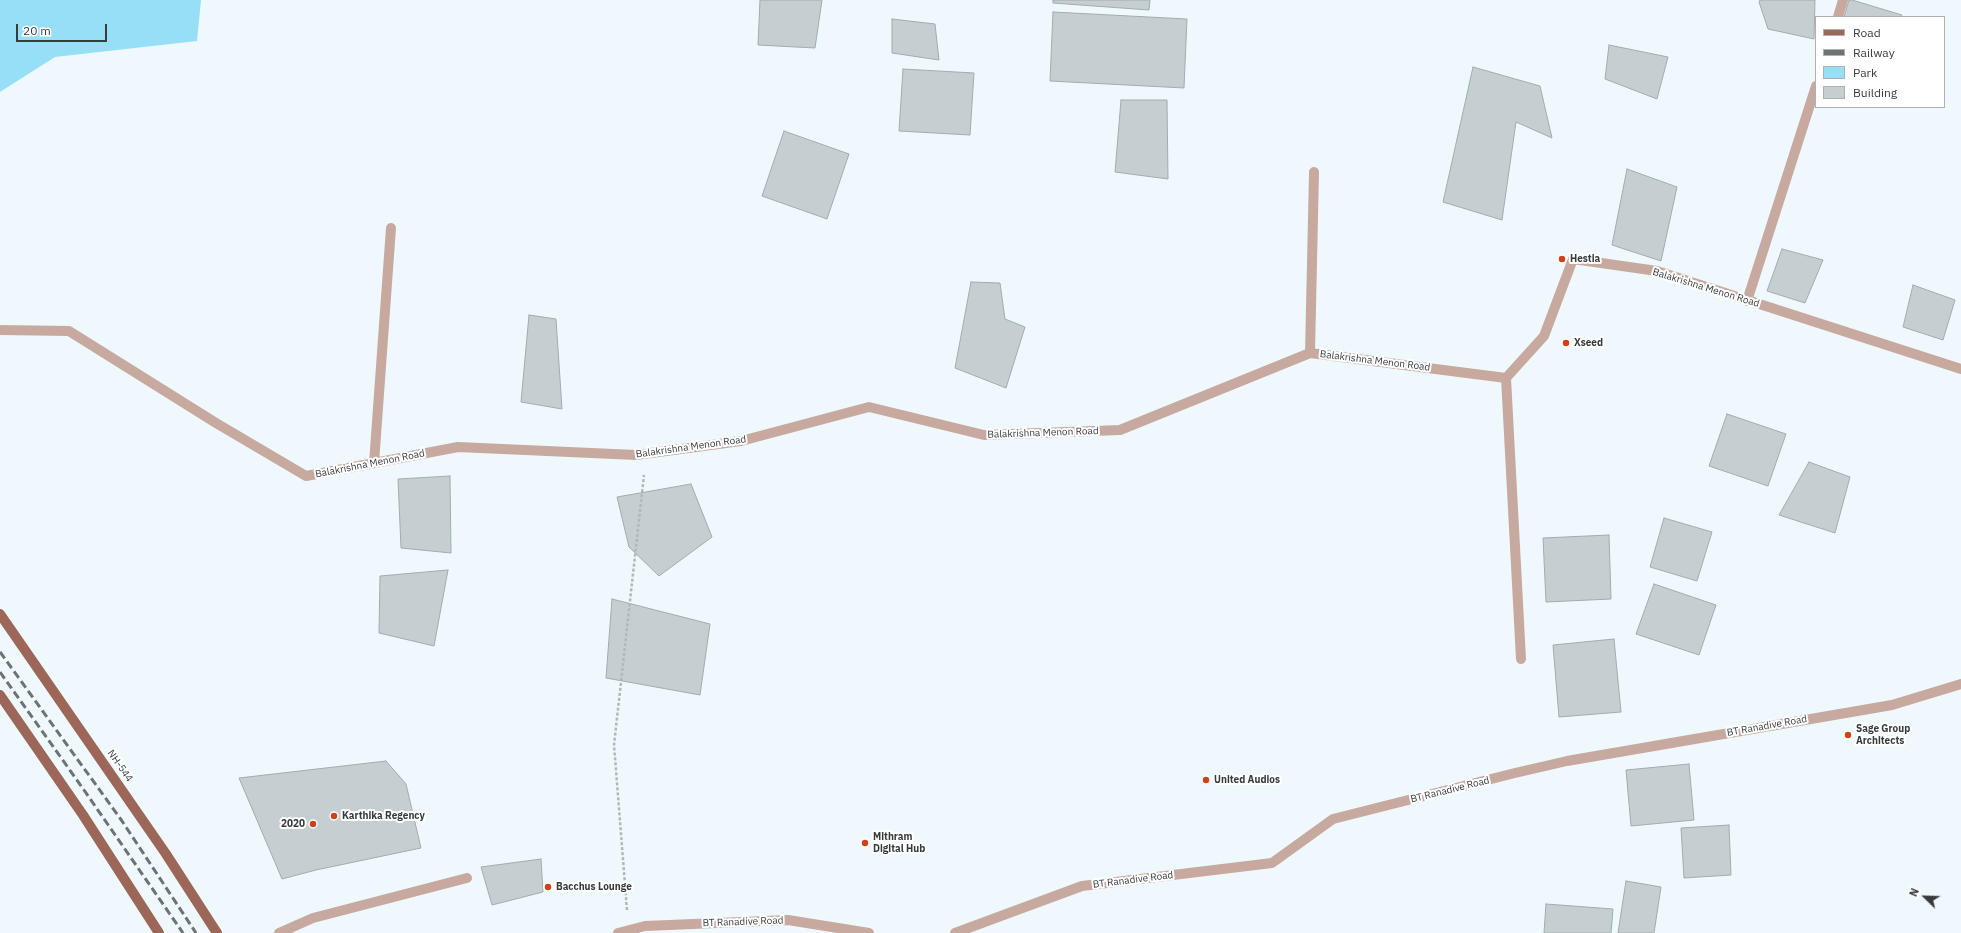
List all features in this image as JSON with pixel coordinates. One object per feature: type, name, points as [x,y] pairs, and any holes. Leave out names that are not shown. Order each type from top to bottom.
[{"type":"main road","name":"NH-544","points":[[0,614],[162,848],[217,933]]},
{"type":"main road","points":[[0,695],[83,815],[159,933]]},
{"type":"street","points":[[1838,16],[1843,0]]},
{"type":"street","points":[[1747,301],[1815,89]]},
{"type":"street","points":[[1310,353],[1314,172]]},
{"type":"street","points":[[374,464],[391,228]]},
{"type":"street","name":"Balakrishna Menon Road","points":[[0,330],[69,331],[216,423],[306,476],[458,447],[636,455],[646,454],[740,442],[869,407],[984,435],[1120,430],[1310,353],[1506,378],[1544,336],[1573,259],[1657,271],[1961,369]]},
{"type":"street","points":[[1506,378],[1521,659]]},
{"type":"street","name":"BT Ranadive Road","points":[[955,933],[1082,886],[1272,863],[1333,819],[1515,773],[1575,760],[1892,705],[1961,684]]},
{"type":"street","points":[[279,933],[313,918],[467,878]]},
{"type":"street","name":"BT Ranadive Road","points":[[618,933],[645,926],[788,920],[869,933]]},
{"type":"path","points":[[629,930],[614,745],[646,454]]},
{"type":"green space","points":[[0,0],[201,0],[197,41],[55,57],[0,92]]},
{"type":"building","points":[[760,0],[822,0],[815,48],[758,45]]},
{"type":"building","points":[[1053,0],[1150,0],[1149,10],[1053,3]]},
{"type":"building","points":[[1760,0],[1815,0],[1814,39],[1768,29],[1759,2]]},
{"type":"building","points":[[1849,0],[1902,15],[1902,16],[1844,16]]},
{"type":"building","points":[[1053,12],[1187,19],[1184,88],[1050,81]]},
{"type":"building","points":[[892,19],[935,24],[939,60],[892,53]]},
{"type":"building","points":[[1609,45],[1668,57],[1657,99],[1605,79]]},
{"type":"building","points":[[1473,67],[1540,86],[1552,138],[1516,122],[1502,220],[1443,202]]},
{"type":"building","points":[[903,69],[974,73],[970,135],[899,131]]},
{"type":"building","points":[[1121,100],[1167,100],[1168,179],[1115,172]]},
{"type":"building","points":[[784,131],[849,154],[827,219],[762,196]]},
{"type":"building","points":[[1627,169],[1677,187],[1661,261],[1612,245]]},
{"type":"building","points":[[1782,249],[1823,260],[1805,303],[1767,291]]},
{"type":"building","points":[[971,282],[1000,283],[1005,319],[1025,327],[1006,388],[955,368]]},
{"type":"building","points":[[1913,285],[1955,300],[1943,340],[1903,327]]},
{"type":"building","points":[[529,315],[556,319],[562,409],[521,402]]},
{"type":"building","points":[[1727,414],[1786,434],[1768,486],[1709,466]]},
{"type":"building","points":[[1809,462],[1850,477],[1835,533],[1779,515]]},
{"type":"building","points":[[450,476],[451,553],[401,548],[398,479]]},
{"type":"building","points":[[691,484],[712,537],[659,576],[629,547],[617,497]]},
{"type":"building","points":[[1664,518],[1712,532],[1697,581],[1650,567]]},
{"type":"building","points":[[1609,535],[1611,599],[1546,602],[1543,538]]},
{"type":"building","points":[[448,570],[434,646],[379,633],[380,576]]},
{"type":"building","points":[[1654,584],[1716,605],[1699,655],[1636,634]]},
{"type":"building","points":[[612,599],[710,624],[700,695],[606,678]]},
{"type":"building","points":[[1614,639],[1621,712],[1559,717],[1553,645]]},
{"type":"building","name":"Karthika Regency","points":[[386,761],[406,784],[421,848],[316,870],[282,879],[239,778]]},
{"type":"building","points":[[1689,764],[1694,820],[1631,826],[1626,770]]},
{"type":"building","points":[[1729,825],[1731,875],[1684,878],[1681,828]]},
{"type":"building","points":[[541,859],[543,892],[492,905],[481,867]]},
{"type":"building","points":[[1626,881],[1661,887],[1654,933],[1618,933]]},
{"type":"building","points":[[1546,904],[1613,909],[1611,933],[1544,933]]},
{"type":"railway","points":[[0,652],[122,821],[196,933]]},
{"type":"railway","points":[[0,672],[183,933]]},
{"type":"place","name":"Hestia","points":[[1562,259]]},
{"type":"place","name":"Xseed","points":[[1566,343]]},
{"type":"place","name":"Sage Group Architects","points":[[1848,735]]},
{"type":"place","name":"United Audios","points":[[1206,780]]},
{"type":"place","name":"Karthika Regency","points":[[334,816]]},
{"type":"place","name":"2020","points":[[313,824]]},
{"type":"place","name":"Mithram Digital Hub","points":[[865,843]]},
{"type":"place","name":"Bacchus Lounge","points":[[548,887]]}]
